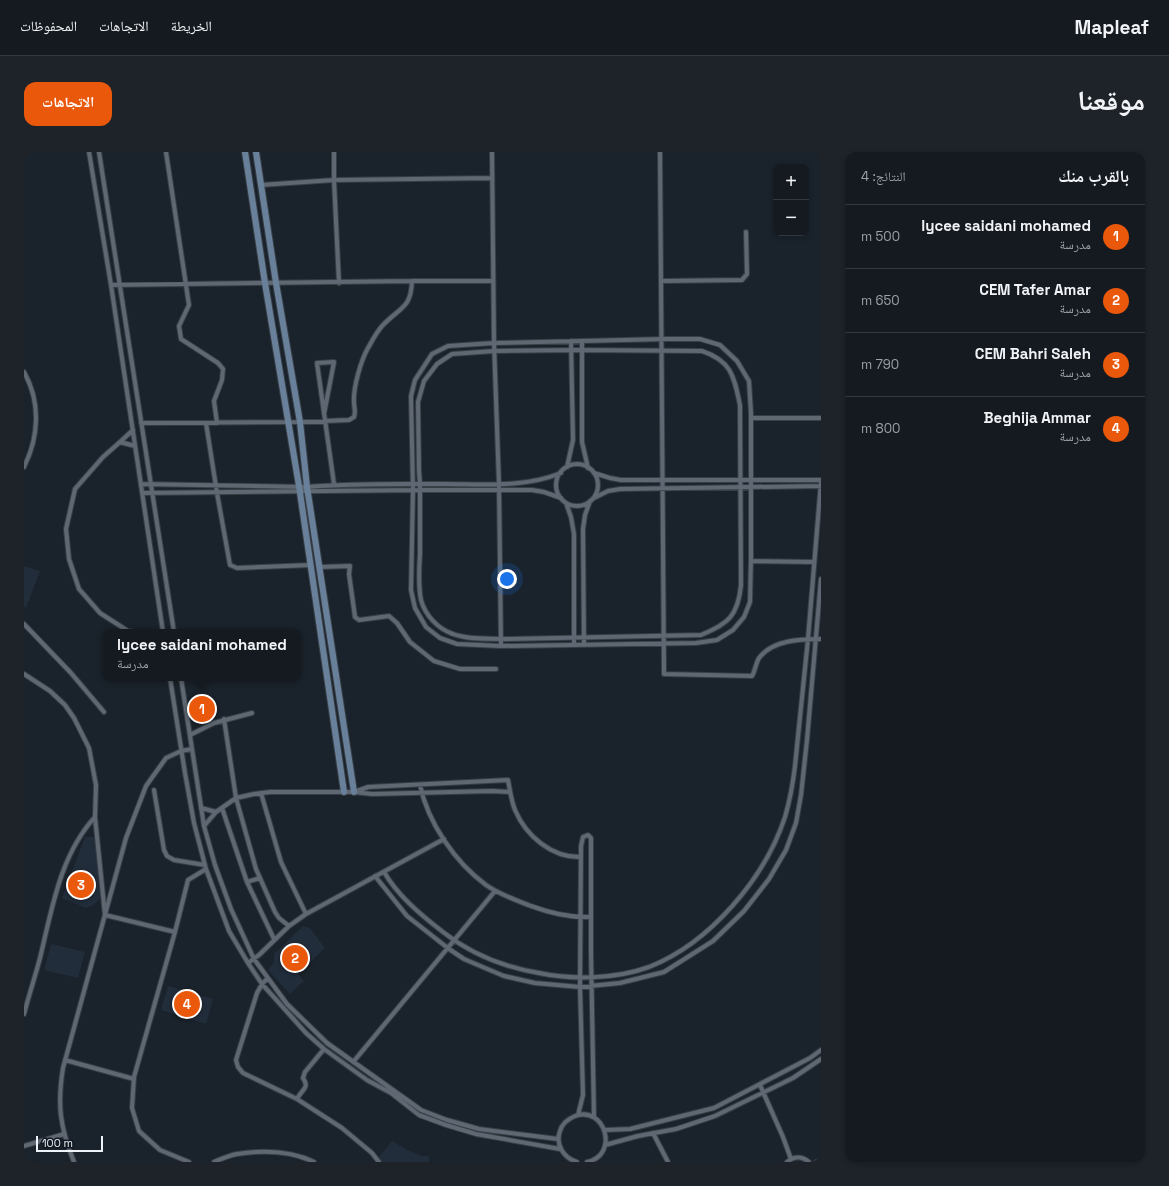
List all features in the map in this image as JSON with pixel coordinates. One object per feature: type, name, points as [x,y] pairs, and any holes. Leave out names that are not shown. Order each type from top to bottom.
[{"type":"street","points":[[89,152],[111,285],[163,629]]},
{"type":"street","points":[[99,152],[174,629]]},
{"type":"street","points":[[166,152],[189,305],[179,326],[182,339],[218,363],[223,369],[222,380],[214,401],[217,423]]},
{"type":"street","points":[[245,152],[265,283],[300,489],[344,792]]},
{"type":"street","points":[[256,152],[276,283],[300,422],[308,489],[354,792]]},
{"type":"street","points":[[334,152],[339,283]]},
{"type":"street","points":[[492,152],[494,350],[499,484],[501,646]]},
{"type":"street","points":[[660,152],[664,674],[752,676],[760,658],[774,646],[786,641],[821,639]]},
{"type":"street","points":[[261,186],[334,180],[492,178]]},
{"type":"street","points":[[661,281],[742,280],[747,274],[746,232]]},
{"type":"street","points":[[141,423],[300,422],[349,420],[354,417],[356,411],[354,402],[358,375],[367,349],[383,326],[404,307],[409,299],[412,281]]},
{"type":"street","points":[[111,285],[493,281]]},
{"type":"street","points":[[700,339],[720,346],[726,350],[737,361],[748,381],[751,418],[750,602],[744,617],[733,630],[717,640],[696,643],[664,644],[501,646],[457,644],[440,638],[426,627],[415,608],[411,590],[413,490],[411,396],[415,380],[423,366],[432,354],[448,346],[571,341],[700,339]]},
{"type":"street","points":[[582,340],[582,442],[588,468]]},
{"type":"street","points":[[567,467],[573,440],[571,341]]},
{"type":"street","points":[[494,350],[582,350],[702,351],[713,354],[726,365],[734,377],[740,405],[741,586],[740,598],[736,609],[728,620],[716,629],[700,635],[501,638],[464,637],[453,634],[439,627],[428,615],[422,600],[419,579],[420,484],[418,402],[424,381],[436,364],[452,354],[494,350]]},
{"type":"street","points":[[324,414],[334,362],[317,363],[324,414],[334,484]]},
{"type":"street","points":[[24,372],[33,396],[37,421],[34,444],[24,466]]},
{"type":"street","points":[[751,418],[821,418]]},
{"type":"street","points":[[206,423],[228,562],[237,568],[311,565]]},
{"type":"street","points":[[125,629],[100,613],[79,589],[68,559],[66,529],[75,489],[103,457],[133,430]]},
{"type":"street","points":[[120,442],[135,446]]},
{"type":"street","points":[[384,872],[405,899],[430,922],[455,941],[485,958],[525,971],[554,976],[620,974],[649,967],[677,953],[702,936],[749,885],[773,845],[785,816],[793,784],[808,639],[821,486],[821,481],[621,480],[594,473],[588,468],[576,465],[567,467],[558,479],[557,486],[561,498],[566,503],[576,506],[586,504],[608,491],[620,489],[821,486]]},
{"type":"street","points":[[308,489],[334,484],[499,484],[541,480],[561,473]]},
{"type":"street","points":[[584,645],[583,529],[585,515],[596,494],[598,483],[594,473]]},
{"type":"street","points":[[141,484],[216,485],[300,489],[538,491],[561,498]]},
{"type":"street","points":[[143,493],[217,493],[300,489]]},
{"type":"street","points":[[566,503],[573,528],[574,645]]},
{"type":"street","points":[[751,562],[814,562]]},
{"type":"street","points":[[320,567],[350,566],[349,574],[355,617],[359,620],[389,616],[397,623],[410,642],[434,661],[460,669],[496,669]]},
{"type":"street","points":[[375,876],[408,916],[464,959],[504,976],[535,983],[580,987],[620,983],[664,972],[713,941],[744,911],[769,879],[786,850],[796,823],[803,779],[821,579]]},
{"type":"street","points":[[24,624],[71,673],[104,712]]},
{"type":"street","points":[[24,674],[50,690],[65,705],[83,733],[89,748],[95,778],[95,816],[104,915]]},
{"type":"street","points":[[170,681],[194,823],[205,867],[229,931],[262,984],[306,1033],[324,1049],[367,1080],[391,1093],[419,1115],[476,1134],[560,1149]]},
{"type":"street","points":[[181,681],[204,826],[215,865],[231,909],[254,959],[287,1004],[319,1036],[421,1110],[479,1129],[558,1139]]},
{"type":"street","points":[[190,735],[214,722],[252,713]]},
{"type":"street","points":[[224,719],[236,798],[253,860],[277,915],[289,926]]},
{"type":"street","points":[[74,1162],[64,1134],[61,1118],[59,1102],[60,1086],[65,1060],[126,838],[146,786],[166,758],[181,751],[192,749]]},
{"type":"street","points":[[354,792],[368,787],[508,780],[515,810],[526,829],[536,840],[550,849],[566,856],[581,857]]},
{"type":"street","points":[[420,784],[422,794],[434,822],[444,839],[467,869],[487,886],[504,896],[545,911],[581,917],[591,917]]},
{"type":"street","points":[[154,790],[164,850],[167,856],[174,860],[205,867]]},
{"type":"street","points":[[204,826],[216,812],[236,798],[261,793],[354,792],[372,794],[422,794],[510,792]]},
{"type":"street","points":[[261,793],[281,862],[306,914]]},
{"type":"street","points":[[201,808],[216,812]]},
{"type":"street","points":[[222,808],[247,882],[274,939]]},
{"type":"street","points":[[24,1014],[40,958],[50,912],[70,853],[87,825],[95,816]]},
{"type":"street","points":[[578,1115],[582,1095],[580,987],[581,857],[582,840],[585,835],[588,835],[591,838],[594,1118]]},
{"type":"street","points":[[248,963],[289,926],[306,914],[444,839]]},
{"type":"street","points":[[189,1162],[160,1150],[139,1130],[132,1108],[134,1079],[188,880],[205,867]]},
{"type":"street","points":[[247,882],[260,878]]},
{"type":"street","points":[[354,1061],[495,891]]},
{"type":"street","points":[[104,915],[175,932]]},
{"type":"street","points":[[268,978],[262,984],[257,993],[236,1060],[238,1066],[243,1073],[297,1099],[342,1128],[372,1153],[379,1162]]},
{"type":"street","points":[[297,1099],[307,1083],[303,1078],[305,1072],[324,1049]]},
{"type":"street","points":[[605,1130],[630,1130],[714,1108],[810,1058],[821,1050]]},
{"type":"street","points":[[605,1145],[676,1129],[715,1116],[793,1078],[821,1059]]},
{"type":"street","points":[[65,1060],[134,1079]]},
{"type":"street","points":[[760,1085],[791,1159]]},
{"type":"street","points":[[576,1162],[564,1155],[560,1149],[558,1139],[564,1124],[570,1118],[578,1115],[586,1115],[594,1118],[605,1130],[605,1145],[602,1152],[597,1158],[589,1162]]},
{"type":"street","points":[[653,1133],[668,1162]]},
{"type":"street","points":[[24,1146],[64,1134]]},
{"type":"street","points":[[214,1162],[237,1154],[271,1152],[287,1152],[314,1162]]},
{"type":"street","points":[[787,1162],[791,1159],[801,1157],[809,1162]]},
{"type":"street","points":[[816,1162],[821,1160]]},
{"type":"shaded area","points":[[24,566],[40,571],[26,608],[24,607]]},
{"type":"shaded area","points":[[85,837],[97,837],[101,894],[98,901],[86,908],[62,898]]},
{"type":"shaded area","points":[[303,926],[310,928],[325,948],[298,974],[304,981],[290,994],[268,970],[274,962],[274,954]]},
{"type":"shaded area","points":[[51,944],[85,952],[78,978],[44,970]]},
{"type":"shaded area","points":[[168,986],[213,999],[206,1024],[161,1010]]},
{"type":"shaded area","points":[[392,1141],[422,1156],[429,1156],[429,1162],[380,1162],[377,1159]]},
{"type":"place","name":"lycee saidani mohamed","points":[[202,709]]},
{"type":"place","name":"CEM Bahri Saleh","points":[[81,885]]},
{"type":"place","name":"CEM Tafer Amar","points":[[295,958]]},
{"type":"place","name":"Beghija Ammar","points":[[187,1004]]}]
